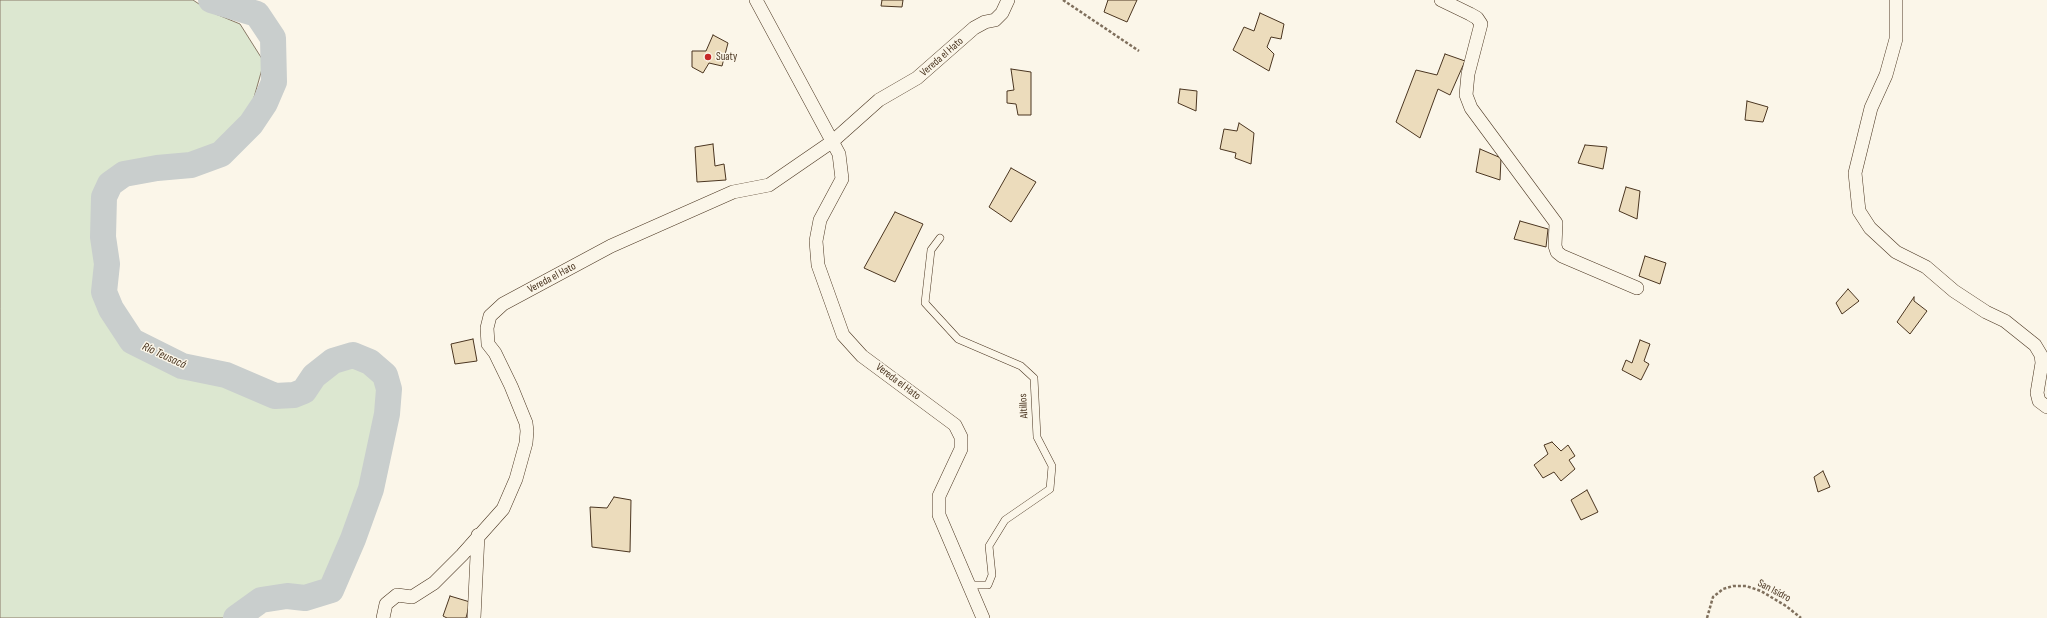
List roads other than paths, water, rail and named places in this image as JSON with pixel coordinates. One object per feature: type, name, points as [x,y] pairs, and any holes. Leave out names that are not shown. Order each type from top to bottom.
[{"type":"street","name":"Vereda el Hato","points":[[756,0],[833,141],[842,164],[842,179],[820,220],[816,241],[818,265],[843,336],[862,356],[955,425],[961,437],[961,449],[939,496],[939,515],[983,618]]},
{"type":"street","name":"Vereda el Hato","points":[[383,618],[386,604],[397,595],[412,597],[434,583],[503,509],[516,479],[526,443],[526,423],[511,386],[495,353],[488,344],[487,328],[490,316],[503,304],[611,246],[733,192],[769,185],[833,141],[879,100],[917,78],[974,28],[985,22],[995,20],[1002,14],[1008,0]]},
{"type":"street","points":[[1441,0],[1477,18],[1481,24],[1468,74],[1466,95],[1471,108],[1556,223],[1555,246],[1557,252],[1562,256],[1637,288]]},
{"type":"street","points":[[1896,0],[1896,39],[1886,75],[1871,108],[1855,173],[1860,211],[1870,228],[1896,252],[1926,267],[1954,291],[1986,312],[2005,321],[2035,345],[2041,355],[2042,363],[2038,393],[2039,401],[2047,407]]},
{"type":"street","points":[[474,618],[478,535]]},
{"type":"lane","name":"Altillos","points":[[940,238],[932,250],[925,302],[958,339],[1021,366],[1034,378],[1037,437],[1052,466],[1050,489],[1005,520],[989,546],[992,575],[988,585],[969,585]]},
{"type":"waterway","name":"Río Teusacá","points":[[211,0],[257,14],[273,38],[274,82],[265,103],[251,124],[221,154],[191,165],[157,168],[124,174],[110,184],[104,197],[103,237],[107,264],[104,292],[111,309],[132,341],[182,366],[226,375],[275,396],[294,395],[304,391],[314,376],[333,361],[353,355],[370,362],[385,375],[389,389],[387,414],[371,489],[353,539],[331,590],[305,598],[287,596],[261,600],[236,618]]},
{"type":"place","name":"Suaty","points":[[708,57]]}]
